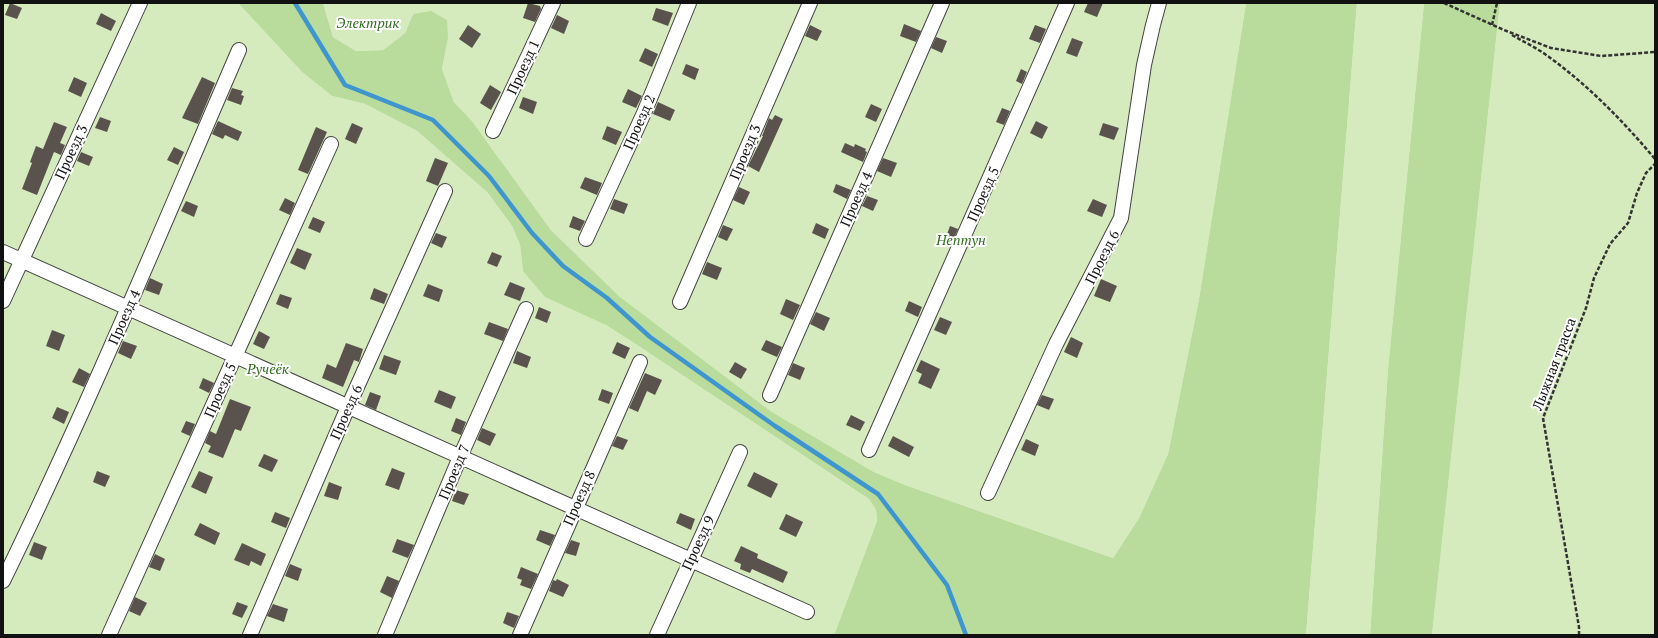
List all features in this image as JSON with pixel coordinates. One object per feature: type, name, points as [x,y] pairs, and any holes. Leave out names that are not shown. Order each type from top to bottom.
[{"type":"street","name":"Проезд 3","points":[[3,301],[140,3]]},
{"type":"street","name":"Проезд 1","points":[[493,131],[552,3]]},
{"type":"street","name":"Проезд 2","points":[[586,239],[644,113],[689,3]]},
{"type":"street","name":"Проезд 3","points":[[680,302],[810,3]]},
{"type":"street","name":"Проезд 4","points":[[770,395],[942,3]]},
{"type":"street","name":"Проезд 5","points":[[869,450],[1067,3]]},
{"type":"street","name":"Проезд 6","points":[[988,493],[1056,344],[1121,218],[1144,65],[1152,25],[1159,3]]},
{"type":"street","name":"Проезд 4","points":[[3,581],[40,506],[128,308],[239,50]]},
{"type":"street","name":"Проезд 5","points":[[109,635],[331,144]]},
{"type":"street","name":"Проезд 6","points":[[250,635],[348,407],[445,191]]},
{"type":"street","points":[[3,252],[807,612]]},
{"type":"street","name":"Проезд 7","points":[[385,635],[460,457],[526,309]]},
{"type":"street","name":"Проезд 8","points":[[520,635],[574,508],[640,362]]},
{"type":"street","name":"Проезд 9","points":[[657,635],[740,452]]},
{"type":"path","points":[[1444,3],[1492,25],[1551,48],[1601,56],[1655,52]]},
{"type":"path","points":[[1492,25],[1497,3]]},
{"type":"path","points":[[1504,30],[1548,56],[1588,88],[1624,123],[1655,159]]},
{"type":"path","name":"Лыжная трасса","points":[[1579,635],[1579,627],[1543,418],[1586,308],[1594,278],[1610,244],[1628,223],[1637,193],[1646,173],[1655,164]]},
{"type":"green space","name":"Ручеёк","points":[[3,3],[238,3],[302,72],[332,96],[365,104],[417,131],[487,192],[512,226],[520,245],[523,271],[869,499],[876,510],[877,521],[834,635],[3,635]]},
{"type":"green space","points":[[238,3],[323,3],[333,37],[356,51],[383,50],[405,33],[413,14],[431,11],[447,20],[448,39],[442,69],[454,102],[472,121],[551,230],[619,296],[772,412],[874,472],[905,485],[1113,558],[1139,518],[1168,454],[1199,299],[1246,3],[1357,3],[1306,635],[834,635],[877,521],[876,510],[869,499],[606,325],[545,297],[523,271],[520,245],[512,226],[487,192],[417,131],[365,104],[332,96],[302,72]]},
{"type":"green space","name":"Нептун","points":[[323,3],[1246,3],[1199,299],[1168,454],[1139,518],[1113,558],[905,485],[874,472],[772,412],[619,296],[551,230],[472,121],[454,102],[442,69],[448,39],[413,14],[405,33],[383,50],[356,51],[333,37]]},
{"type":"green space","points":[[1357,3],[1424,3],[1388,369],[1370,635],[1306,635]]},
{"type":"green space","points":[[1424,3],[1500,3],[1432,635],[1370,635],[1388,369]]},
{"type":"green space","points":[[1500,3],[1655,3],[1655,635],[1432,635]]},
{"type":"building","points":[[10,3],[22,8],[17,19],[5,15]]},
{"type":"building","points":[[528,3],[540,6],[541,9],[535,22],[523,18]]},
{"type":"building","points":[[1088,3],[1103,3],[1097,17],[1084,12]]},
{"type":"building","points":[[656,8],[673,13],[668,26],[652,20]]},
{"type":"building","points":[[101,13],[116,21],[111,31],[96,24]]},
{"type":"building","points":[[557,15],[569,21],[564,34],[551,28]]},
{"type":"building","points":[[904,24],[921,31],[916,42],[900,36]]},
{"type":"building","points":[[468,25],[481,34],[472,48],[459,39]]},
{"type":"building","points":[[810,25],[822,31],[817,41],[805,36]]},
{"type":"building","points":[[1035,25],[1046,29],[1040,43],[1029,39]]},
{"type":"building","points":[[936,37],[947,41],[942,53],[931,48]]},
{"type":"building","points":[[1072,38],[1083,42],[1077,57],[1066,53]]},
{"type":"building","points":[[645,48],[658,54],[652,67],[639,61]]},
{"type":"building","points":[[686,64],[699,69],[695,80],[682,74]]},
{"type":"building","points":[[1021,69],[1027,72],[1022,84],[1016,81]]},
{"type":"building","points":[[74,77],[87,83],[81,97],[68,91]]},
{"type":"building","points":[[202,77],[215,83],[198,124],[182,118]]},
{"type":"building","points":[[490,85],[501,92],[491,110],[480,103]]},
{"type":"building","points":[[232,88],[243,91],[241,95],[244,96],[241,105],[227,100]]},
{"type":"building","points":[[628,89],[642,96],[636,108],[622,102]]},
{"type":"building","points":[[523,97],[537,102],[533,114],[519,108]]},
{"type":"building","points":[[658,102],[675,110],[670,121],[653,114]]},
{"type":"building","points":[[871,104],[882,109],[876,122],[865,117]]},
{"type":"building","points":[[1002,108],[1010,111],[1004,125],[996,122]]},
{"type":"building","points":[[775,115],[783,119],[759,172],[748,166],[763,136],[769,118],[772,120]]},
{"type":"building","points":[[100,117],[111,121],[107,132],[95,128]]},
{"type":"building","points":[[218,121],[242,132],[238,141],[225,135],[223,139],[212,134]]},
{"type":"building","points":[[1036,121],[1048,127],[1042,139],[1030,133]]},
{"type":"building","points":[[54,122],[67,127],[60,143],[65,145],[61,155],[54,152],[37,195],[22,189],[32,163],[30,162],[36,146],[43,149]]},
{"type":"building","points":[[352,123],[363,128],[356,144],[345,139]]},
{"type":"building","points":[[1103,123],[1119,128],[1114,140],[1099,135]]},
{"type":"building","points":[[607,126],[622,132],[616,145],[602,139]]},
{"type":"building","points":[[316,127],[327,132],[308,174],[298,170]]},
{"type":"building","points":[[845,143],[854,147],[855,144],[866,149],[865,151],[867,152],[863,162],[841,152]]},
{"type":"building","points":[[174,147],[184,152],[178,165],[167,160]]},
{"type":"building","points":[[81,152],[93,157],[89,166],[77,161]]},
{"type":"building","points":[[435,158],[448,163],[438,186],[426,181]]},
{"type":"building","points":[[883,158],[897,163],[891,177],[877,171]]},
{"type":"building","points":[[585,177],[602,183],[597,195],[580,188]]},
{"type":"building","points":[[836,184],[851,190],[847,199],[833,192]]},
{"type":"building","points":[[739,187],[750,192],[744,205],[733,200]]},
{"type":"building","points":[[867,196],[878,200],[873,211],[862,206]]},
{"type":"building","points":[[285,198],[295,203],[290,215],[279,210]]},
{"type":"building","points":[[614,199],[628,204],[624,214],[610,209]]},
{"type":"building","points":[[1093,199],[1107,205],[1102,217],[1087,211]]},
{"type":"building","points":[[186,201],[198,206],[194,217],[181,211]]},
{"type":"building","points":[[573,216],[585,221],[580,231],[569,227]]},
{"type":"building","points":[[313,217],[325,222],[320,233],[308,228]]},
{"type":"building","points":[[816,223],[829,229],[825,239],[812,233]]},
{"type":"building","points":[[723,225],[733,229],[727,241],[718,237]]},
{"type":"building","points":[[950,226],[958,229],[953,240],[946,237]]},
{"type":"building","points":[[436,233],[447,237],[442,248],[431,243]]},
{"type":"building","points":[[297,248],[312,254],[305,270],[290,263]]},
{"type":"building","points":[[492,252],[502,256],[497,267],[487,263]]},
{"type":"building","points":[[707,262],[722,268],[717,280],[702,274]]},
{"type":"building","points":[[150,278],[163,284],[159,295],[145,290]]},
{"type":"building","points":[[1101,279],[1117,286],[1110,302],[1094,296]]},
{"type":"building","points":[[510,282],[525,288],[520,301],[504,295]]},
{"type":"building","points":[[428,284],[443,290],[439,302],[423,296]]},
{"type":"building","points":[[374,288],[388,294],[384,304],[370,299]]},
{"type":"building","points":[[280,294],[292,298],[288,309],[276,304]]},
{"type":"building","points":[[786,299],[800,305],[793,320],[780,314]]},
{"type":"building","points":[[909,301],[922,307],[918,317],[905,311]]},
{"type":"building","points":[[539,307],[551,312],[547,323],[535,318]]},
{"type":"building","points":[[816,312],[830,318],[824,331],[810,324]]},
{"type":"building","points":[[940,317],[952,322],[946,335],[934,330]]},
{"type":"building","points":[[489,322],[508,329],[503,341],[484,334]]},
{"type":"building","points":[[52,330],[65,335],[59,351],[46,346]]},
{"type":"building","points":[[259,331],[270,337],[264,349],[253,344]]},
{"type":"building","points":[[1071,337],[1083,343],[1077,358],[1064,352]]},
{"type":"building","points":[[766,340],[782,347],[777,357],[761,350]]},
{"type":"building","points":[[123,341],[137,346],[131,359],[118,353]]},
{"type":"building","points":[[617,342],[630,348],[625,359],[612,353]]},
{"type":"building","points":[[346,343],[363,349],[359,362],[354,360],[343,387],[322,378],[327,364],[336,368]]},
{"type":"building","points":[[517,351],[531,357],[527,368],[513,363]]},
{"type":"building","points":[[384,355],[401,361],[396,375],[379,369]]},
{"type":"building","points":[[921,360],[940,369],[931,389],[918,383],[922,374],[916,371]]},
{"type":"building","points":[[735,362],[747,369],[741,379],[729,372]]},
{"type":"building","points":[[793,363],[805,368],[800,380],[788,375]]},
{"type":"building","points":[[79,368],[90,374],[84,387],[72,382]]},
{"type":"building","points":[[645,373],[662,380],[655,395],[647,391],[638,412],[629,408]]},
{"type":"building","points":[[203,378],[214,383],[209,393],[199,388]]},
{"type":"building","points":[[602,389],[613,393],[609,404],[598,400]]},
{"type":"building","points":[[439,390],[456,397],[451,409],[434,402]]},
{"type":"building","points":[[370,392],[381,396],[376,410],[365,405]]},
{"type":"building","points":[[1042,395],[1054,399],[1049,410],[1037,405]]},
{"type":"building","points":[[230,399],[251,407],[241,431],[235,429],[223,458],[208,452],[211,446],[205,443],[210,431],[216,434]]},
{"type":"building","points":[[57,407],[69,412],[64,424],[52,418]]},
{"type":"building","points":[[851,415],[865,422],[860,431],[846,425]]},
{"type":"building","points":[[456,418],[466,422],[461,435],[451,431]]},
{"type":"building","points":[[186,421],[195,424],[190,436],[181,432]]},
{"type":"building","points":[[482,428],[496,434],[490,446],[477,440]]},
{"type":"building","points":[[617,436],[628,440],[623,450],[612,446]]},
{"type":"building","points":[[893,436],[914,447],[909,457],[888,446]]},
{"type":"building","points":[[1026,439],[1039,445],[1035,456],[1021,450]]},
{"type":"building","points":[[264,454],[278,460],[272,472],[258,466]]},
{"type":"building","points":[[392,468],[405,473],[399,490],[385,485]]},
{"type":"building","points":[[97,471],[110,476],[105,487],[93,482]]},
{"type":"building","points":[[199,471],[213,477],[206,494],[191,487]]},
{"type":"building","points":[[754,472],[778,484],[771,498],[747,486]]},
{"type":"building","points":[[329,482],[342,487],[338,500],[324,496]]},
{"type":"building","points":[[456,490],[469,494],[464,505],[452,501]]},
{"type":"building","points":[[275,512],[290,518],[286,528],[271,522]]},
{"type":"building","points":[[680,513],[695,519],[691,530],[676,523]]},
{"type":"building","points":[[786,514],[803,522],[796,537],[779,529]]},
{"type":"building","points":[[200,523],[220,533],[215,545],[194,535]]},
{"type":"building","points":[[540,530],[555,535],[550,546],[536,540]]},
{"type":"building","points":[[397,539],[414,545],[408,558],[392,552]]},
{"type":"building","points":[[571,540],[580,543],[576,556],[565,553]]},
{"type":"building","points":[[34,542],[47,547],[42,560],[29,555]]},
{"type":"building","points":[[242,543],[266,554],[261,566],[251,561],[249,566],[234,560]]},
{"type":"building","points":[[741,546],[758,554],[757,558],[788,572],[783,583],[752,569],[750,573],[740,569],[741,564],[734,561]]},
{"type":"building","points":[[155,554],[165,559],[160,571],[149,567]]},
{"type":"building","points":[[290,564],[302,569],[298,581],[285,576]]},
{"type":"building","points":[[521,567],[538,574],[531,589],[520,585],[522,580],[517,578]]},
{"type":"building","points":[[387,576],[399,581],[392,598],[380,592]]},
{"type":"building","points":[[557,579],[569,585],[563,597],[549,591],[553,580],[556,581]]},
{"type":"building","points":[[135,597],[147,603],[140,616],[129,611]]},
{"type":"building","points":[[237,602],[248,606],[242,618],[232,614]]},
{"type":"building","points":[[273,604],[288,609],[284,622],[267,616]]},
{"type":"building","points":[[507,612],[519,616],[514,628],[503,623]]},
{"type":"waterway","points":[[295,3],[345,85],[433,120],[489,176],[532,233],[563,266],[607,298],[650,337],[775,426],[878,494],[947,585],[966,635]]},
{"type":"park label","name":"Электрик","points":[[368,23]]}]
